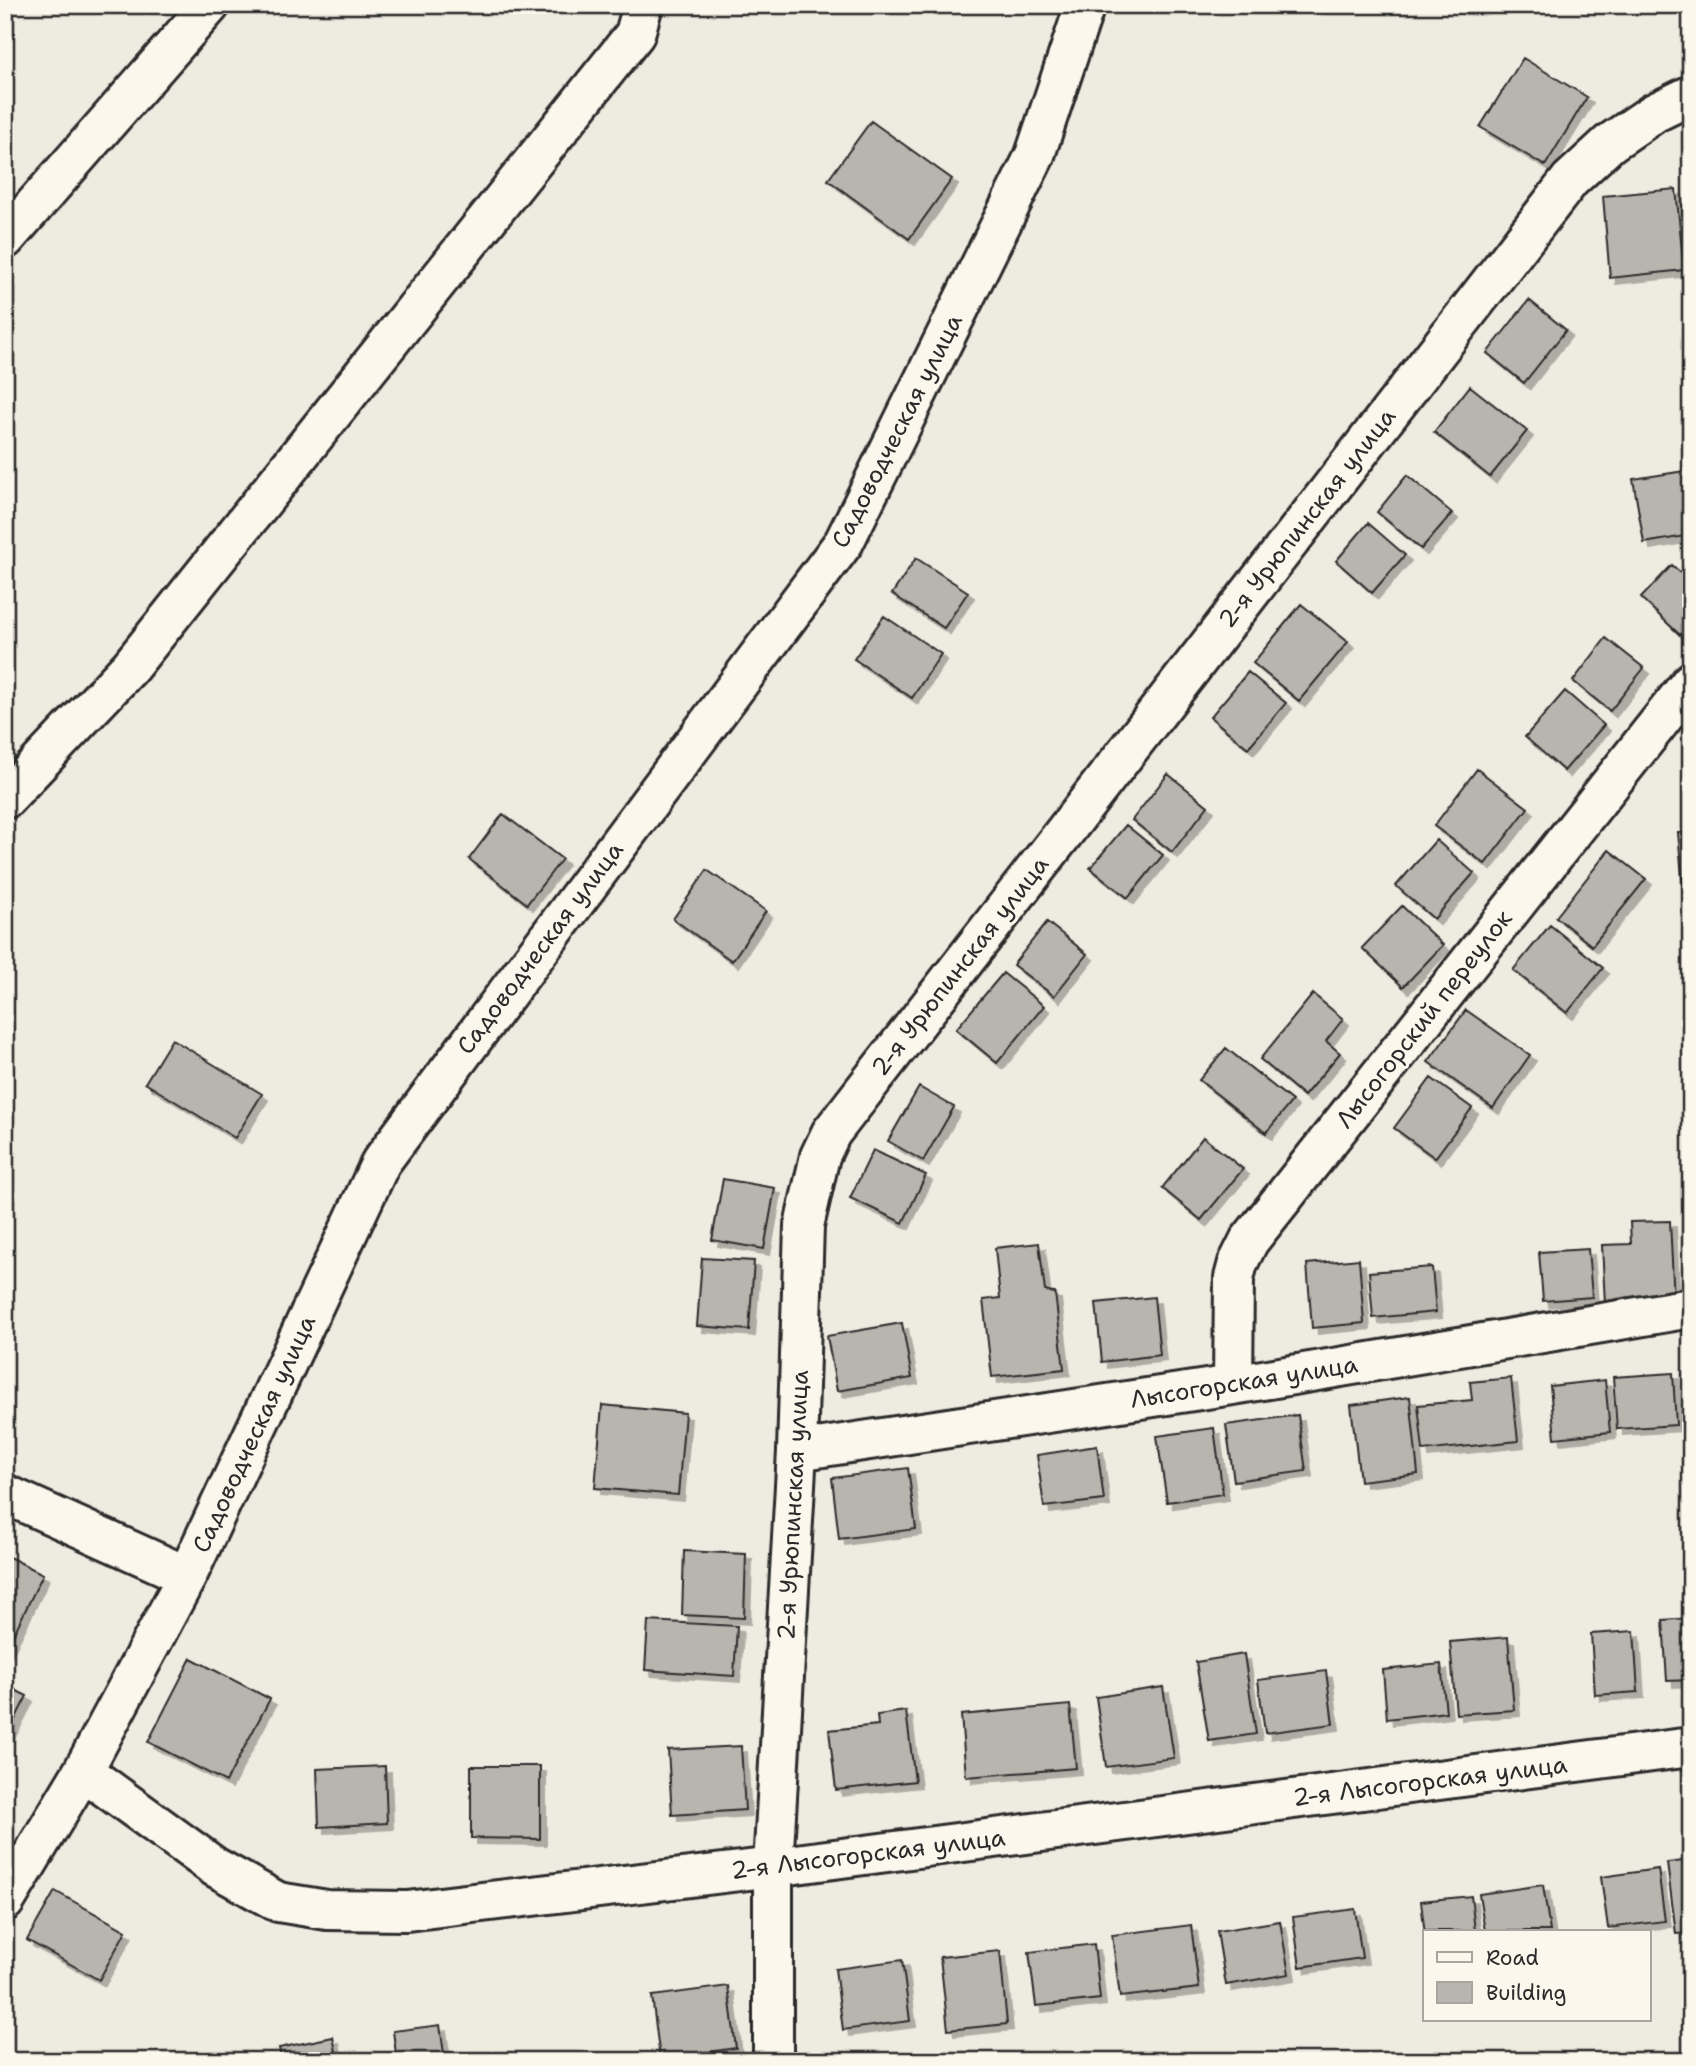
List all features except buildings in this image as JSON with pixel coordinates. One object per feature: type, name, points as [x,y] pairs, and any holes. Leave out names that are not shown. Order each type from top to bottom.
[{"type":"street","points":[[5,239],[210,5]]},
{"type":"street","points":[[5,799],[138,656],[635,34],[643,5]]},
{"type":"street","name":"Садоводческая улица","points":[[5,1901],[83,1771],[187,1576],[382,1162],[844,542],[1035,155],[1085,5]]},
{"type":"street","name":"2-я Урюпинская улица","points":[[773,2061],[773,1867],[797,1451],[804,1226],[820,1156],[831,1133],[1570,180],[1610,143],[1654,113],[1691,95]]},
{"type":"street","name":"Лысогорский переулок","points":[[1233,1385],[1234,1278],[1249,1241],[1691,682]]},
{"type":"street","name":"Лысогорская улица","points":[[797,1451],[1233,1385],[1691,1308]]},
{"type":"street","points":[[5,1494],[187,1576]]},
{"type":"street","name":"2-я Лысогорская улица","points":[[83,1771],[215,1867],[278,1902],[327,1910],[407,1911],[773,1867],[1691,1747]]}]
